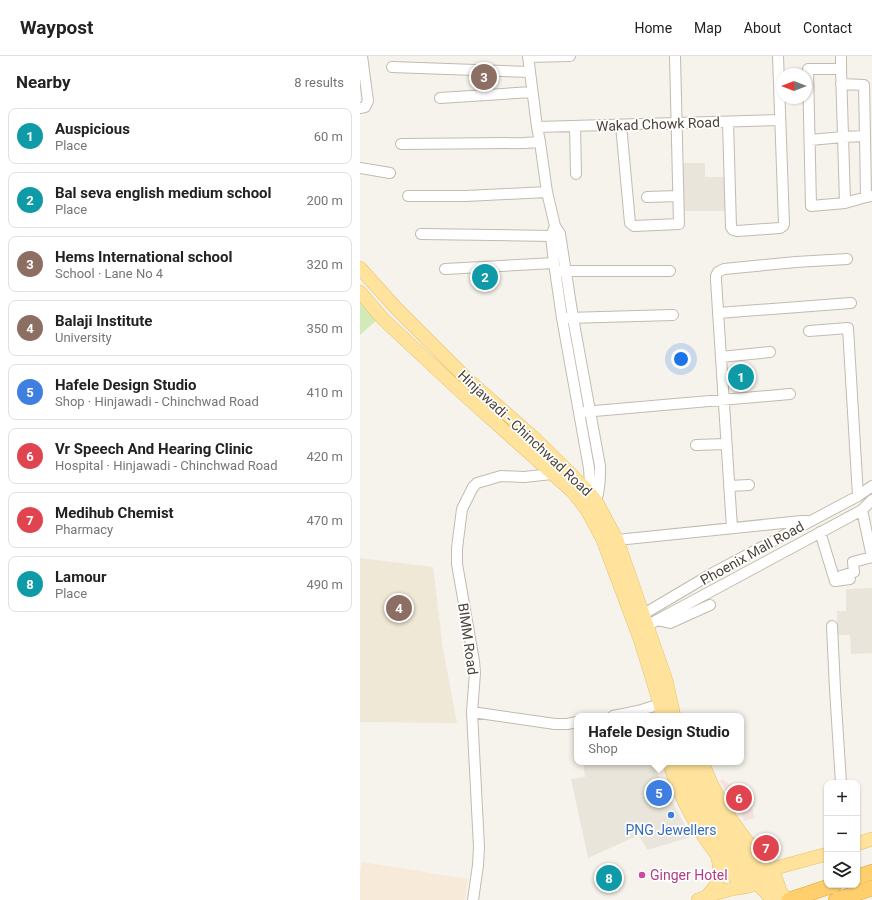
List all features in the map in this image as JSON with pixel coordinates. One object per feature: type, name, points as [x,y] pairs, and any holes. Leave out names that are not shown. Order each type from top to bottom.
[{"type":"highway","points":[[860,876],[872,872]]},
{"type":"highway","points":[[785,898],[824,888]]},
{"type":"highway","points":[[836,900],[872,888]]},
{"type":"main road","name":"Hinjawadi - Chinchwad Road","points":[[360,268],[396,308],[468,380],[534,438],[593,496],[617,540],[643,621],[640,639],[669,711]]},
{"type":"main road","name":"Hinjawadi - Chinchwad Road","points":[[360,292],[383,319],[572,492],[588,512],[643,621]]},
{"type":"main road","points":[[670,765],[683,798],[703,834],[717,854],[744,886]]},
{"type":"main road","points":[[680,765],[692,793],[712,829],[730,854],[758,884],[785,898]]},
{"type":"main road","points":[[691,765],[702,788],[728,834],[785,898]]},
{"type":"main road","points":[[703,765],[711,783],[737,828],[772,869],[785,898]]},
{"type":"main road","points":[[860,843],[872,839]]},
{"type":"main road","points":[[703,898],[714,890],[718,882],[719,866],[717,854]]},
{"type":"main road","points":[[772,869],[824,855]]},
{"type":"main road","points":[[703,898],[744,886],[758,884]]},
{"type":"street","points":[[360,108],[365,107],[368,101],[362,56]]},
{"type":"street","points":[[570,56],[528,57],[558,268],[562,318],[584,412]]},
{"type":"street","points":[[622,125],[630,223],[634,226],[679,224],[674,56]]},
{"type":"street","points":[[728,122],[731,227],[733,230],[737,231],[780,228],[784,224],[778,56]]},
{"type":"street","points":[[841,56],[845,203]]},
{"type":"street","points":[[392,67],[529,72]]},
{"type":"street","points":[[841,69],[808,69],[811,206],[845,203],[869,197],[865,136],[864,86],[842,84]]},
{"type":"street","points":[[440,98],[532,92]]},
{"type":"street","name":"Wakad Chowk Road","points":[[537,127],[780,120]]},
{"type":"street","points":[[574,126],[576,174]]},
{"type":"street","points":[[810,140],[865,136]]},
{"type":"street","points":[[401,144],[540,142]]},
{"type":"street","points":[[360,168],[390,173]]},
{"type":"street","points":[[408,196],[466,196],[547,192]]},
{"type":"street","points":[[646,197],[678,196]]},
{"type":"street","points":[[421,234],[553,231]]},
{"type":"street","points":[[732,528],[716,276],[721,270],[796,262],[847,260]]},
{"type":"street","points":[[558,268],[573,318],[584,412],[590,484],[593,496]]},
{"type":"street","points":[[445,269],[558,268],[670,271]]},
{"type":"street","points":[[718,313],[851,303]]},
{"type":"street","points":[[562,318],[673,316]]},
{"type":"street","points":[[809,332],[848,328],[858,496]]},
{"type":"street","points":[[721,357],[770,352]]},
{"type":"street","points":[[584,412],[790,394]]},
{"type":"street","points":[[696,446],[726,444]]},
{"type":"street","name":"BIMM Road","points":[[473,900],[479,847],[472,712],[475,673],[457,564],[457,548],[462,509],[477,483],[501,476],[524,477],[552,474]]},
{"type":"street","points":[[729,486],[749,485]]},
{"type":"street","name":"Phoenix Mall Road","points":[[643,621],[713,573],[858,496],[872,486]]},
{"type":"street","name":"Phoenix Mall Road","points":[[643,621],[862,510],[872,500]]},
{"type":"street","points":[[841,576],[854,572],[853,562],[872,558],[862,510]]},
{"type":"street","points":[[617,540],[802,520],[809,522]]},
{"type":"street","points":[[820,532],[835,581],[853,578]]},
{"type":"street","points":[[643,621],[670,623],[710,605]]},
{"type":"street","points":[[832,626],[834,689],[841,780]]},
{"type":"street","points":[[628,713],[638,711],[669,711]]},
{"type":"street","points":[[472,712],[556,724],[574,723]]},
{"type":"shaded area","points":[[680,163],[705,163],[705,177],[727,177],[728,211],[680,211]]},
{"type":"shaded area","points":[[360,558],[433,567],[443,649],[457,723],[360,722]]},
{"type":"shaded area","points":[[872,588],[872,653],[851,654],[850,635],[838,635],[837,611],[846,611],[846,589]]},
{"type":"shaded area","points":[[583,765],[653,765],[691,837],[647,850],[639,835],[588,858],[571,779],[585,777]]},
{"type":"shaded area","points":[[722,779],[745,795],[748,794],[755,818],[744,821],[737,801],[733,802],[720,781]]},
{"type":"shaded area","points":[[362,862],[468,879],[465,900],[360,900],[360,877]]},
{"type":"green space","points":[[360,297],[378,319],[360,335]]},
{"type":"place","name":"Hems International school","points":[[484,77]]},
{"type":"place","name":"Bal seva english medium school","points":[[485,277]]},
{"type":"place","name":"Auspicious","points":[[741,377]]},
{"type":"place","name":"Balaji Institute","points":[[399,608]]},
{"type":"place","name":"Hafele Design Studio","points":[[659,793]]},
{"type":"place","name":"Vr Speech And Hearing Clinic","points":[[739,798]]},
{"type":"place","name":"PNG Jewellers","points":[[671,815]]},
{"type":"place","name":"Medihub Chemist","points":[[766,848]]},
{"type":"place","name":"Ginger Hotel","points":[[642,875]]},
{"type":"place","name":"Lamour","points":[[609,878]]}]
